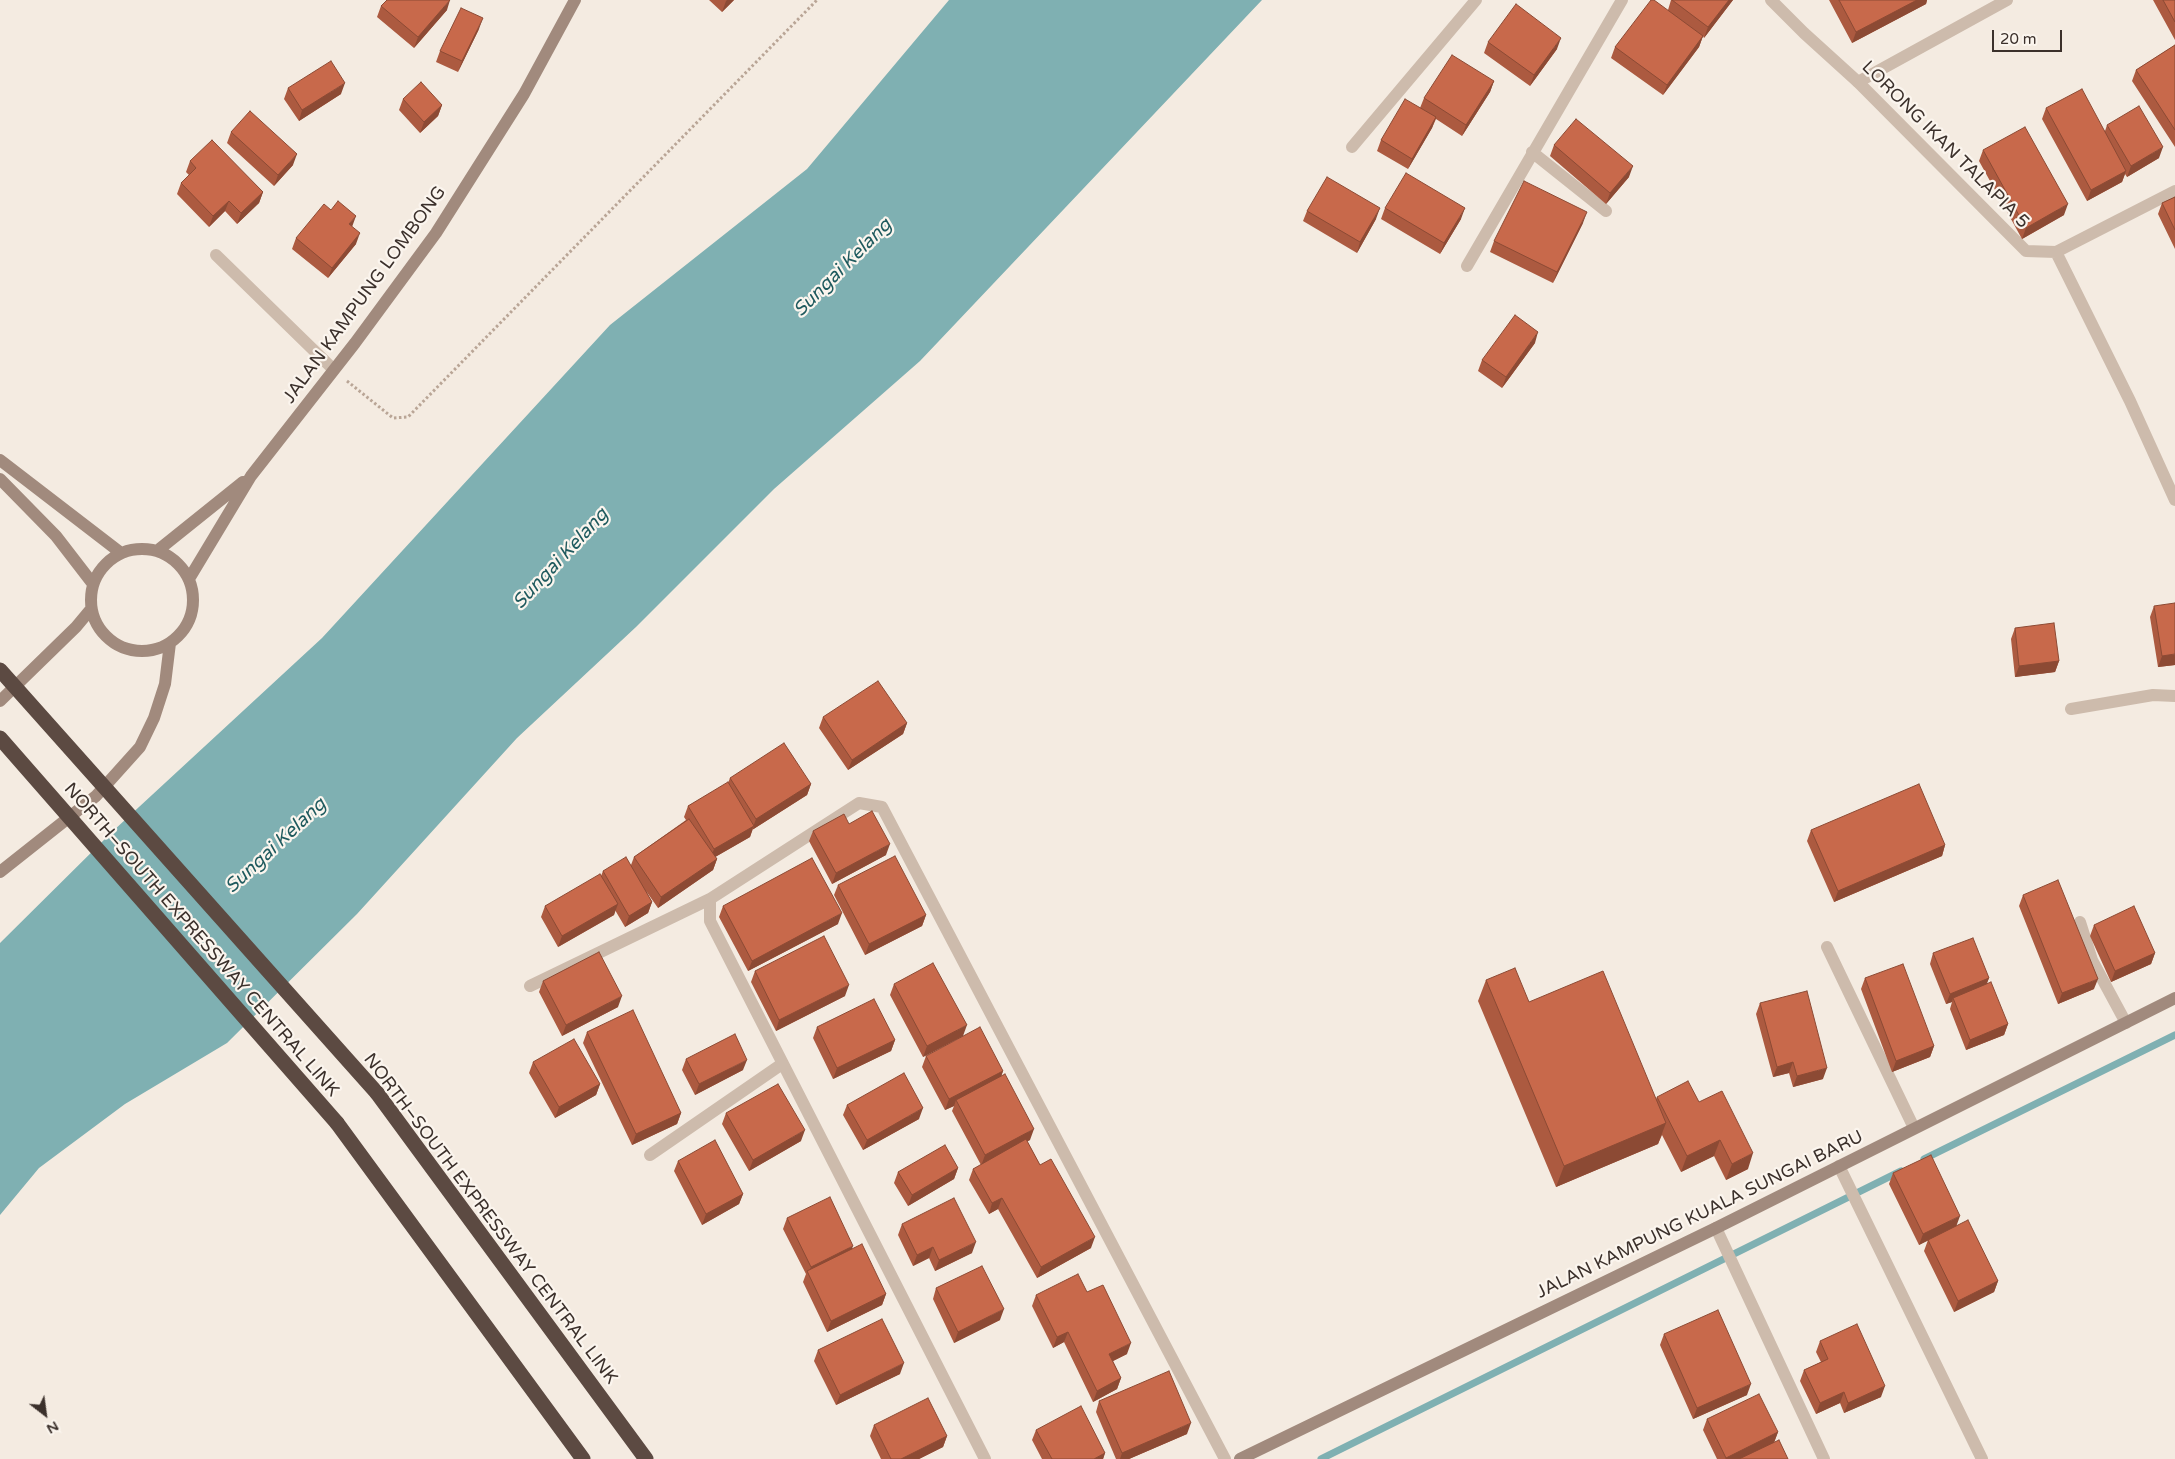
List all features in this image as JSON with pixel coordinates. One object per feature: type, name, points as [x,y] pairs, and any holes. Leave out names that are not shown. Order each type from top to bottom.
[{"type":"highway","name":"NORTH–SOUTH EXPRESSWAY CENTRAL LINK","points":[[0,670],[377,1093],[646,1459]]},
{"type":"highway","name":"NORTH–SOUTH EXPRESSWAY CENTRAL LINK","points":[[0,738],[337,1123],[583,1459]]},
{"type":"street","name":"JALAN KAMPUNG LOMBONG","points":[[251,476],[436,233],[524,94],[576,0]]},
{"type":"street","points":[[1352,147],[1476,0]]},
{"type":"street","points":[[1467,266],[1622,0]]},
{"type":"street","name":"LORONG IKAN TALAPIA 5","points":[[1771,0],[1804,34],[1858,82],[2026,251],[2056,252]]},
{"type":"street","points":[[1858,82],[2007,0]]},
{"type":"street","points":[[1532,152],[1606,211]]},
{"type":"street","points":[[2175,191],[2056,252],[2130,401],[2175,500]]},
{"type":"street","points":[[216,255],[333,369]]},
{"type":"street","points":[[0,460],[121,553]]},
{"type":"street","points":[[156,551],[251,476]]},
{"type":"street","points":[[189,579],[251,476]]},
{"type":"street","points":[[0,479],[56,536],[94,584]]},
{"type":"street","points":[[132,550],[156,551],[175,562],[189,579],[193,593],[193,607],[189,621],[181,633],[170,643],[155,650],[138,651],[121,647],[107,638],[102,632],[91,609],[91,596],[100,571],[109,561],[121,553],[132,550]]},
{"type":"street","points":[[0,701],[76,627],[91,609]]},
{"type":"street","points":[[0,872],[96,796],[140,747],[154,718],[164,684],[170,643]]},
{"type":"street","points":[[2071,709],[2153,696],[2175,696]]},
{"type":"street","points":[[530,986],[710,899],[859,803],[882,807],[1225,1459]]},
{"type":"street","points":[[710,899],[710,921],[985,1459]]},
{"type":"street","points":[[2080,922],[2092,960],[2126,1023]]},
{"type":"street","points":[[1827,947],[1914,1128]]},
{"type":"street","name":"JALAN KAMPUNG KUALA SUNGAI BARU","points":[[1240,1459],[1716,1228],[1841,1172],[1914,1128],[2175,998]]},
{"type":"street","points":[[650,1155],[782,1064]]},
{"type":"street","points":[[1841,1172],[1982,1459]]},
{"type":"street","points":[[1716,1228],[1824,1459]]},
{"type":"path","points":[[333,369],[393,418],[408,418],[817,0]]},
{"type":"water","name":"Sungai Kelang","points":[[949,0],[1262,0],[920,361],[774,489],[636,627],[517,738],[357,914],[227,1043],[125,1104],[39,1168],[0,1215],[0,943],[113,831],[322,638],[610,325],[807,169]]},
{"type":"building","points":[[387,0],[450,0],[418,37],[381,6]]},
{"type":"building","points":[[1651,0],[1654,0],[1703,36],[1667,85],[1615,47]]},
{"type":"building","points":[[1672,0],[1729,0],[1708,27]]},
{"type":"building","points":[[1839,0],[1917,0],[1856,32]]},
{"type":"building","points":[[2163,0],[2175,0],[2175,22]]},
{"type":"building","points":[[1516,4],[1561,38],[1534,75],[1488,42]]},
{"type":"building","points":[[461,8],[483,18],[462,61],[440,51]]},
{"type":"building","points":[[2175,45],[2175,130],[2136,70]]},
{"type":"building","points":[[1452,55],[1494,81],[1466,125],[1424,98]]},
{"type":"building","points":[[331,61],[345,83],[302,110],[288,88]]},
{"type":"building","points":[[421,82],[442,105],[424,122],[403,99]]},
{"type":"building","points":[[2082,89],[2126,171],[2091,190],[2046,108]]},
{"type":"building","points":[[1405,99],[1436,117],[1412,159],[1381,140]]},
{"type":"building","points":[[2139,106],[2163,147],[2131,166],[2107,125]]},
{"type":"building","points":[[250,111],[297,154],[278,175],[231,132]]},
{"type":"building","points":[[1576,119],[1633,166],[1610,193],[1554,145]]},
{"type":"building","points":[[2025,127],[2068,204],[2026,228],[1983,150]]},
{"type":"building","points":[[212,140],[263,192],[241,213],[229,201],[213,216],[181,183],[196,168],[190,161]]},
{"type":"building","points":[[1406,173],[1465,208],[1444,243],[1385,208]]},
{"type":"building","points":[[1327,177],[1380,208],[1360,242],[1307,211]]},
{"type":"building","points":[[1524,181],[1587,212],[1557,272],[1494,241]]},
{"type":"building","points":[[2175,197],[2175,230],[2162,203]]},
{"type":"building","points":[[338,201],[356,216],[349,224],[360,233],[332,268],[296,238],[324,204],[331,210]]},
{"type":"building","points":[[1515,315],[1538,332],[1506,377],[1482,360]]},
{"type":"building","points":[[2175,603],[2175,654],[2162,656],[2154,606]]},
{"type":"building","points":[[2054,623],[2059,661],[2019,666],[2015,628]]},
{"type":"building","points":[[878,681],[907,723],[852,760],[823,717]]},
{"type":"building","points":[[784,743],[811,784],[756,819],[730,778]]},
{"type":"building","points":[[728,782],[754,826],[714,849],[688,806]]},
{"type":"building","points":[[1919,784],[1945,845],[1838,891],[1811,830]]},
{"type":"building","points":[[872,811],[890,844],[836,873],[813,831],[844,814],[849,824]]},
{"type":"building","points":[[689,819],[717,859],[661,897],[634,857]]},
{"type":"building","points":[[895,856],[926,915],[869,944],[838,885]]},
{"type":"building","points":[[626,857],[652,902],[629,916],[603,871]]},
{"type":"building","points":[[812,858],[842,913],[752,961],[723,906]]},
{"type":"building","points":[[600,874],[618,904],[562,936],[545,906]]},
{"type":"building","points":[[2058,880],[2098,979],[2062,993],[2023,895]]},
{"type":"building","points":[[2134,906],[2155,953],[2115,971],[2094,925]]},
{"type":"building","points":[[824,936],[849,985],[779,1020],[755,971]]},
{"type":"building","points":[[1973,938],[1989,978],[1950,994],[1933,953]]},
{"type":"building","points":[[599,952],[622,996],[566,1025],[543,981]]},
{"type":"building","points":[[933,963],[967,1025],[927,1046],[894,984]]},
{"type":"building","points":[[1903,964],[1934,1046],[1896,1061],[1865,978]]},
{"type":"building","points":[[1515,968],[1529,1002],[1603,971],[1666,1123],[1564,1166],[1486,980]]},
{"type":"building","points":[[1991,982],[2008,1024],[1970,1040],[1953,998]]},
{"type":"building","points":[[1807,991],[1827,1068],[1797,1076],[1793,1062],[1777,1067],[1760,1003]]},
{"type":"building","points":[[874,999],[895,1040],[837,1068],[817,1027]]},
{"type":"building","points":[[633,1010],[681,1113],[636,1134],[587,1032]]},
{"type":"building","points":[[980,1027],[1003,1071],[949,1099],[926,1056]]},
{"type":"building","points":[[735,1034],[747,1060],[699,1084],[686,1059]]},
{"type":"building","points":[[574,1039],[600,1084],[559,1107],[533,1062]]},
{"type":"building","points":[[904,1073],[923,1108],[867,1140],[847,1105]]},
{"type":"building","points":[[1005,1074],[1034,1129],[985,1155],[956,1100]]},
{"type":"building","points":[[1688,1081],[1699,1102],[1722,1091],[1753,1153],[1732,1164],[1720,1140],[1687,1156],[1657,1097]]},
{"type":"building","points":[[778,1084],[805,1130],[753,1160],[726,1113]]},
{"type":"building","points":[[1026,1139],[1040,1165],[1051,1159],[1095,1237],[1041,1267],[1002,1198],[992,1203],[973,1169]]},
{"type":"building","points":[[715,1140],[743,1194],[706,1214],[678,1161]]},
{"type":"building","points":[[945,1145],[958,1168],[912,1195],[898,1172]]},
{"type":"building","points":[[1931,1155],[1960,1216],[1923,1234],[1893,1173]]},
{"type":"building","points":[[830,1197],[853,1246],[811,1267],[787,1218]]},
{"type":"building","points":[[954,1198],[976,1242],[939,1260],[933,1247],[917,1255],[902,1224]]},
{"type":"building","points":[[1968,1220],[1998,1281],[1958,1301],[1928,1240]]},
{"type":"building","points":[[862,1244],[886,1294],[831,1321],[807,1271]]},
{"type":"building","points":[[982,1266],[1004,1309],[958,1332],[936,1288]]},
{"type":"building","points":[[1078,1274],[1087,1292],[1103,1285],[1131,1343],[1109,1354],[1121,1378],[1097,1391],[1068,1332],[1057,1337],[1036,1295]]},
{"type":"building","points":[[1718,1310],[1751,1384],[1697,1408],[1664,1334]]},
{"type":"building","points":[[882,1319],[904,1363],[840,1395],[818,1350]]},
{"type":"building","points":[[1857,1324],[1885,1386],[1848,1403],[1844,1392],[1820,1403],[1804,1370],[1828,1359],[1820,1341]]},
{"type":"building","points":[[1169,1371],[1191,1423],[1122,1453],[1099,1401]]},
{"type":"building","points":[[1759,1394],[1778,1432],[1726,1458],[1707,1419]]},
{"type":"building","points":[[928,1398],[947,1436],[901,1459],[891,1459],[874,1425]]},
{"type":"building","points":[[1081,1406],[1105,1453],[1094,1459],[1052,1459],[1036,1430]]},
{"type":"building","points":[[1779,1440],[1788,1459],[1739,1459]]},
{"type":"waterway","points":[[1924,1159],[2175,1035]]},
{"type":"waterway","points":[[1321,1459],[1901,1171]]}]
